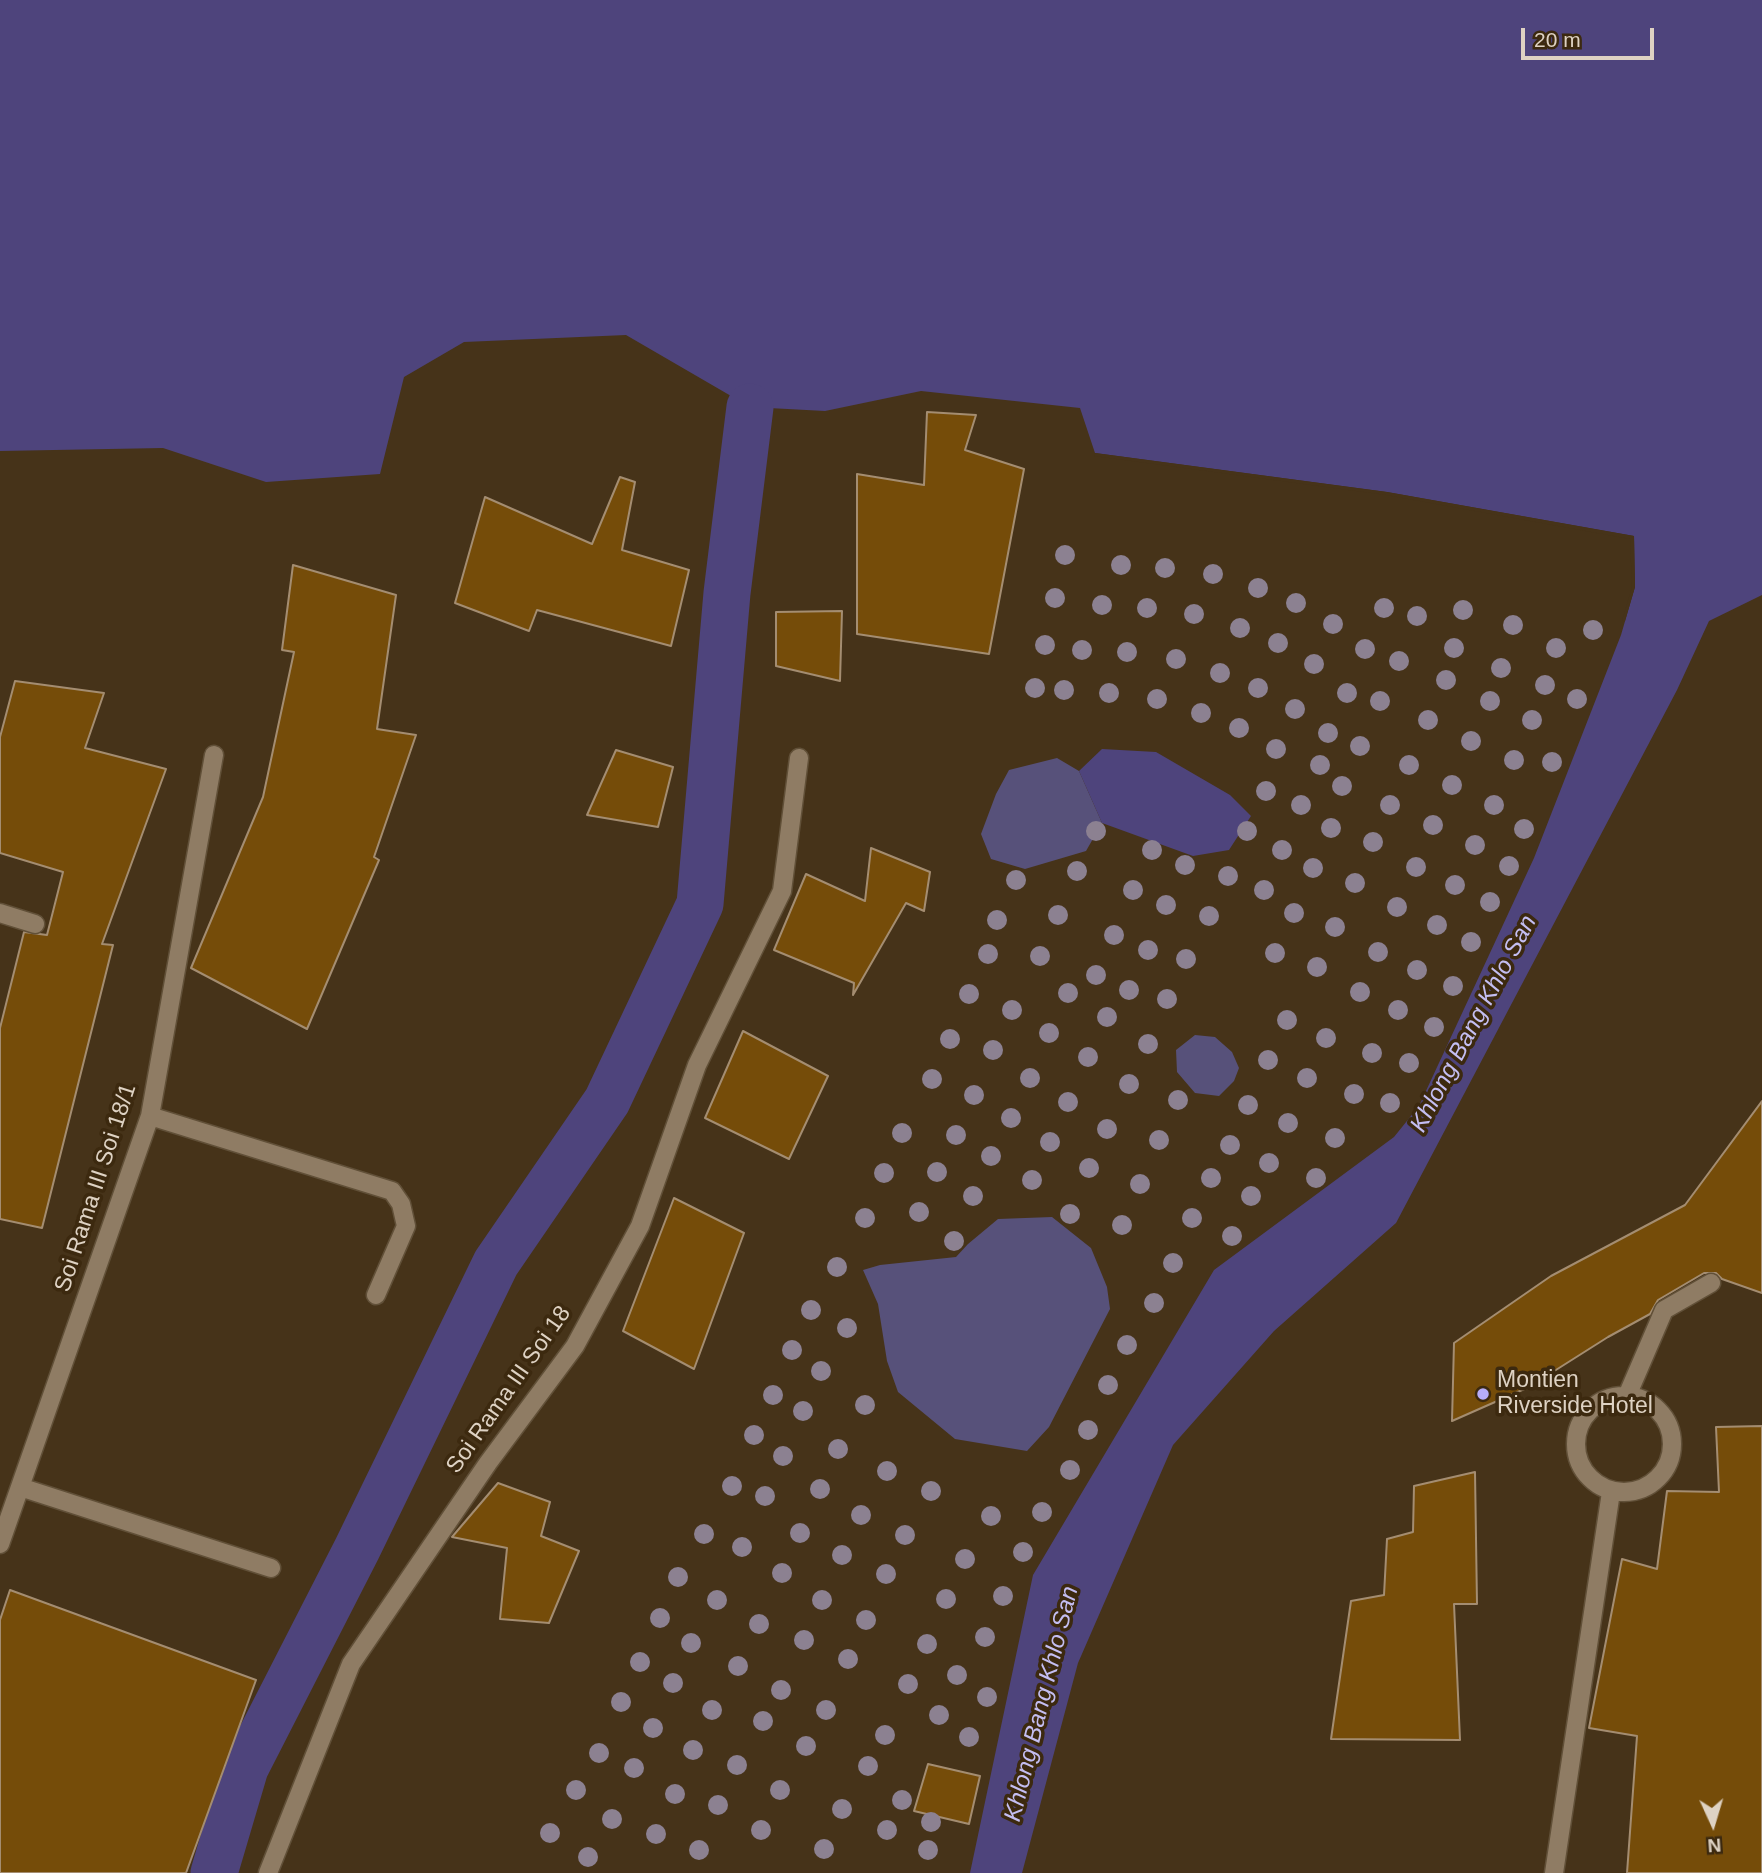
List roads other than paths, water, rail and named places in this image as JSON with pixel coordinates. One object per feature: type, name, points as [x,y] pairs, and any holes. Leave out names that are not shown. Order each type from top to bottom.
[{"type":"street","name":"Soi Rama III Soi 18/1","points":[[0,1544],[150,1116],[214,755]]},
{"type":"street","name":"Soi Rama III Soi 18","points":[[268,1873],[351,1664],[488,1463],[575,1346],[640,1226],[697,1065],[782,891],[799,758]]},
{"type":"street","points":[[0,913],[35,924]]},
{"type":"street","points":[[150,1116],[392,1191],[401,1204],[407,1226],[376,1296]]},
{"type":"street","points":[[1627,1396],[1664,1310],[1711,1283]]},
{"type":"street","points":[[1611,1396],[1635,1396],[1648,1401],[1669,1423],[1673,1444],[1669,1465],[1658,1480],[1637,1492],[1611,1492],[1586,1476],[1574,1447],[1578,1424],[1593,1406],[1611,1396]]},
{"type":"street","points":[[20,1487],[271,1568]]},
{"type":"street","points":[[1554,1873],[1611,1492]]},
{"type":"water","name":"Khlong Bang Khlo San","points":[[0,0],[1762,0],[1762,595],[1709,621],[1677,690],[1396,1223],[1274,1331],[1173,1445],[1078,1663],[1022,1873],[970,1873],[1033,1575],[1214,1270],[1394,1137],[1419,1106],[1534,858],[1621,635],[1635,587],[1634,536],[1387,492],[1095,453],[1080,408],[921,391],[825,411],[750,407],[626,335],[464,342],[404,377],[380,474],[266,482],[163,448],[0,451]]},
{"type":"water","points":[[1102,749],[1156,752],[1230,795],[1251,816],[1229,850],[1193,856],[1102,823],[1079,771]]},
{"type":"waterway","points":[[214,1873],[245,1768],[357,1549],[496,1263],[607,1101],[700,904],[727,593],[750,407]]},
{"type":"place","name":"Montien Riverside Hotel","points":[[1483,1394]]}]
